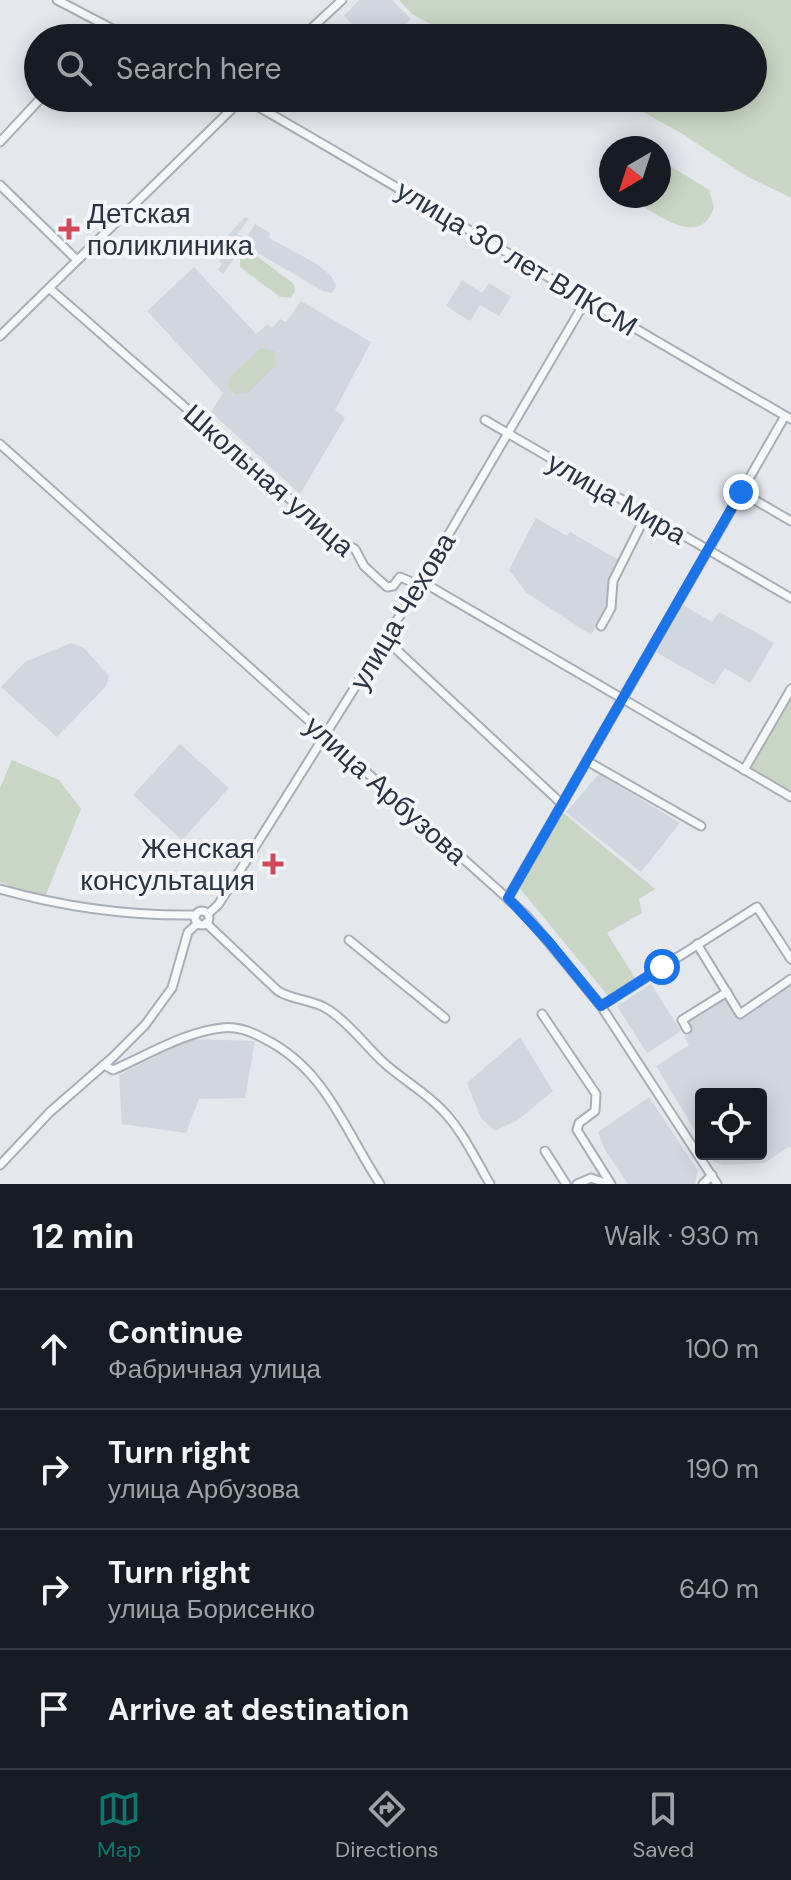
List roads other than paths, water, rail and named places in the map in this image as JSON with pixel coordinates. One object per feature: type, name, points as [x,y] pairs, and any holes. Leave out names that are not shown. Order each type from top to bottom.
[{"type":"street","points":[[57,0],[103,24]]},
{"type":"street","points":[[316,24],[342,0]]},
{"type":"street","points":[[0,142],[28,112]]},
{"type":"street","points":[[0,336],[229,112]]},
{"type":"street","name":"улица 30 лет ВЛКСМ","points":[[268,112],[433,206],[586,300],[788,417]]},
{"type":"street","points":[[0,185],[77,260]]},
{"type":"street","name":"Школьная улица","points":[[49,288],[335,538],[355,549],[364,566],[387,587],[393,586],[400,577],[419,585],[426,584],[791,797]]},
{"type":"street","name":"улица Чехова","points":[[0,1165],[50,1112],[145,1025],[172,988],[188,932],[218,905],[325,736],[419,585],[586,300]]},
{"type":"street","points":[[508,898],[741,492],[788,417]]},
{"type":"street","name":"улица Мира","points":[[485,420],[791,598]]},
{"type":"street","name":"улица Арбузова","points":[[0,444],[508,898],[542,933],[601,1006],[715,1180]]},
{"type":"street","points":[[741,492],[791,521]]},
{"type":"street","points":[[601,626],[611,608],[613,581],[646,515]]},
{"type":"street","points":[[385,639],[562,804]]},
{"type":"street","points":[[744,770],[791,689]]},
{"type":"street","points":[[587,761],[701,826]]},
{"type":"street","points":[[0,889],[43,901],[202,919],[278,991],[330,1010],[358,1034],[380,1060],[432,1100],[452,1121],[490,1184]]},
{"type":"street","points":[[601,1006],[757,907],[791,959]]},
{"type":"street","points":[[349,940],[445,1018]]},
{"type":"street","points":[[697,944],[740,1014],[791,979]]},
{"type":"street","points":[[687,1029],[682,1020],[727,992]]},
{"type":"street","points":[[542,1014],[596,1094],[595,1111],[579,1123],[577,1130],[610,1184]]},
{"type":"street","points":[[104,1065],[113,1070],[194,1033],[221,1028],[248,1030],[288,1052],[321,1084],[380,1184]]},
{"type":"street","points":[[545,1151],[566,1184]]},
{"type":"street","points":[[577,1184],[591,1178],[610,1184]]},
{"type":"street","points":[[703,1184],[715,1180]]},
{"type":"place","name":"Детская поликлиника","points":[[69,229]]},
{"type":"place","name":"Женская консультация","points":[[273,864]]}]
